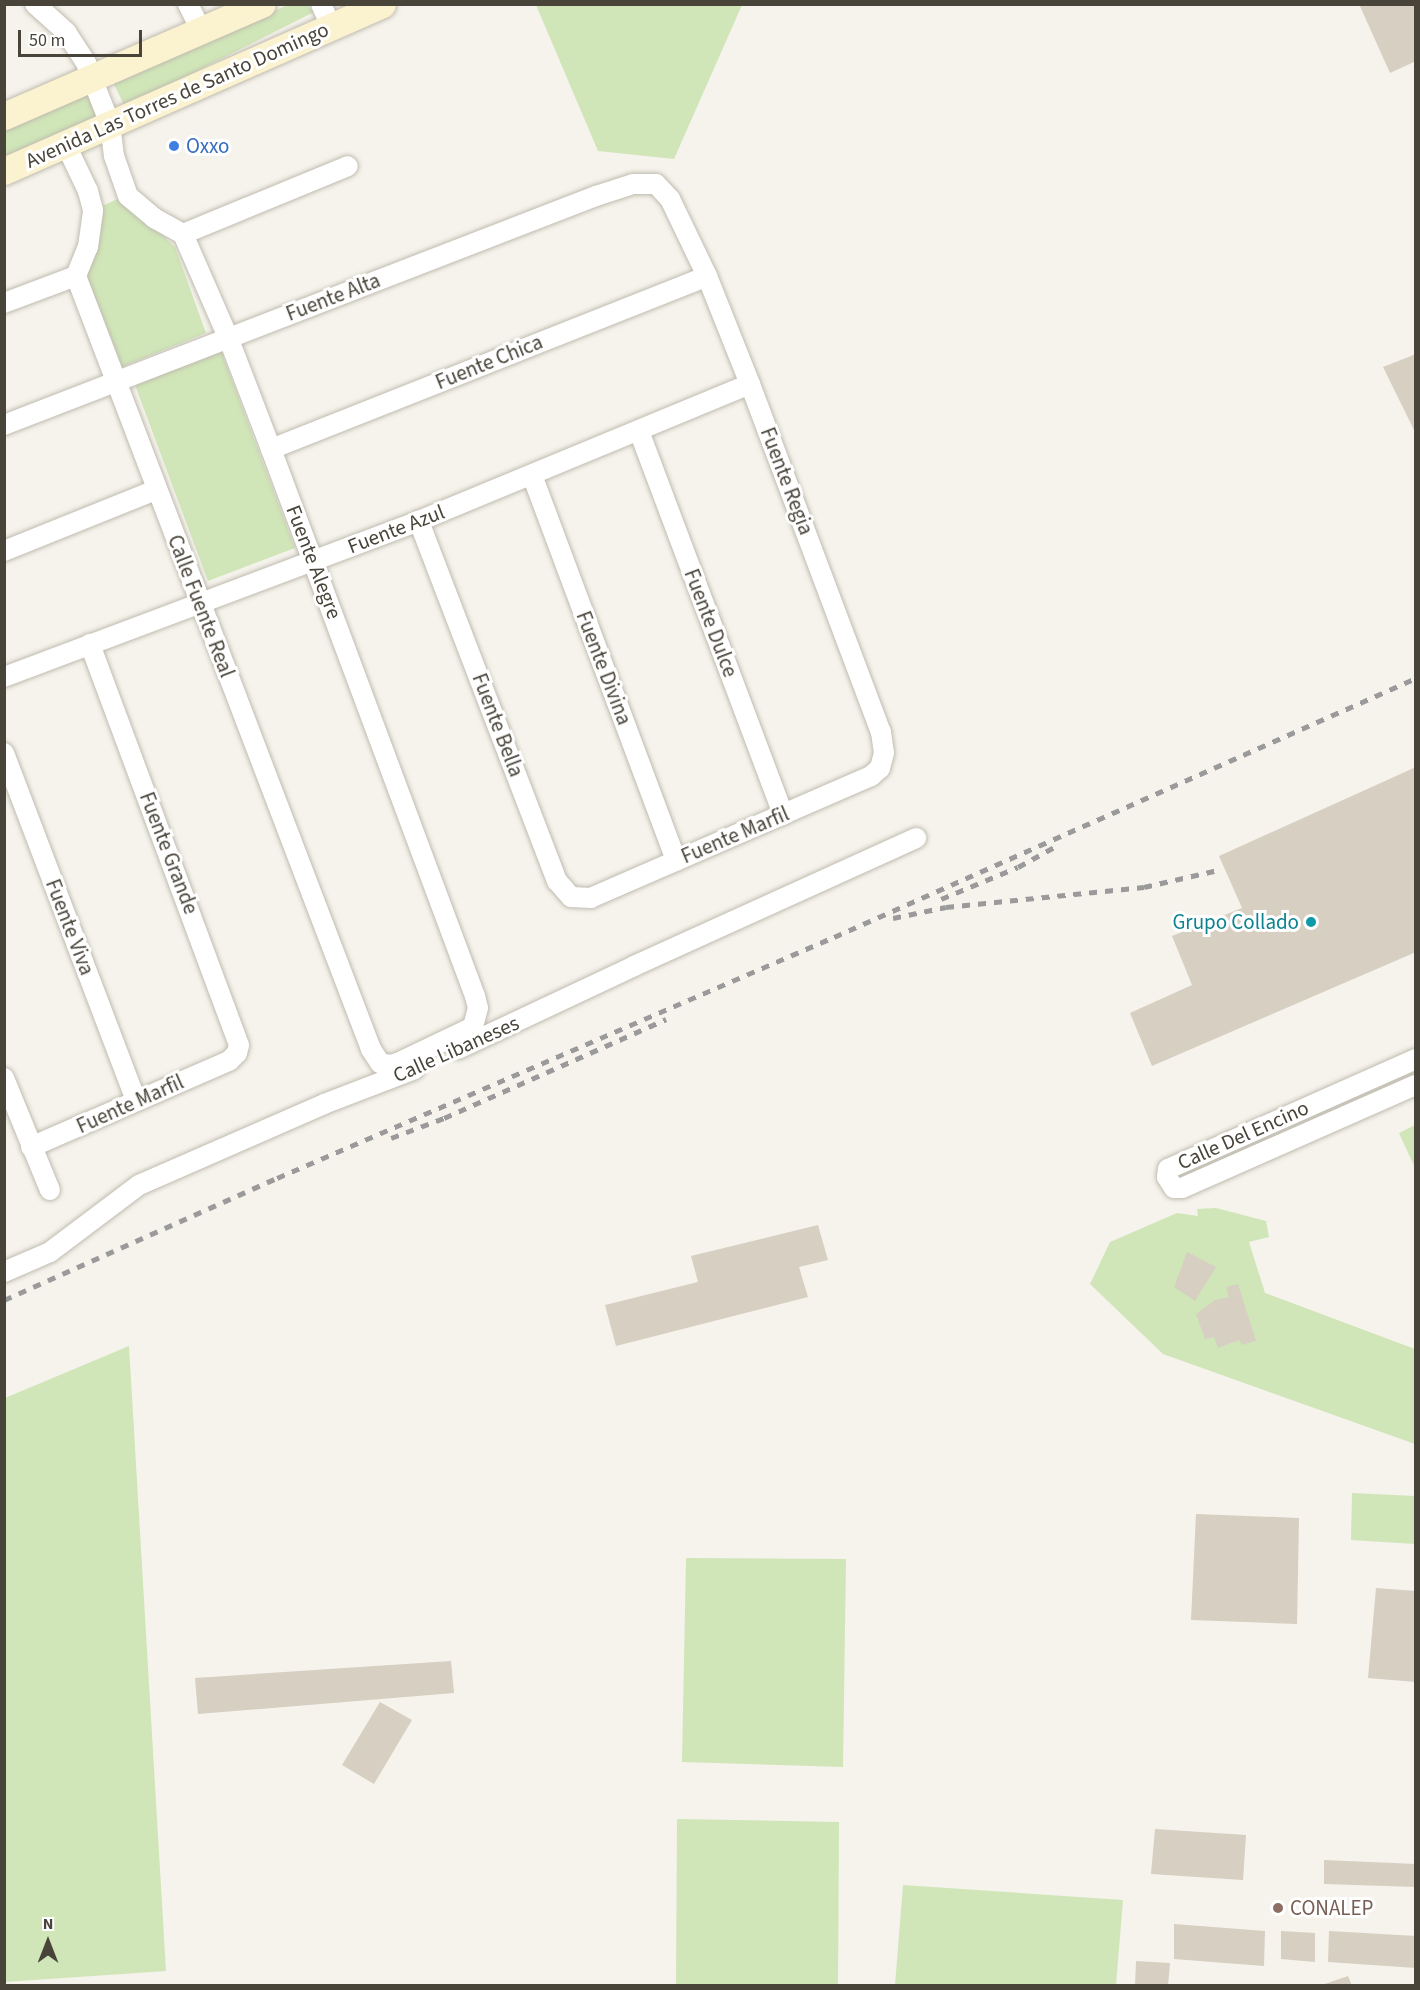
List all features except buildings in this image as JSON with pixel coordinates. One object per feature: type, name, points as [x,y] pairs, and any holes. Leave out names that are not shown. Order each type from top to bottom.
[{"type":"street","points":[[35,4],[57,22],[76,43],[93,78],[110,124],[114,156],[128,196],[154,218],[183,234],[348,166]]},
{"type":"street","points":[[188,4],[201,31]]},
{"type":"street","points":[[4,116],[262,4]]},
{"type":"street","name":"Avenida Las Torres de Santo Domingo","points":[[4,171],[110,124],[326,15],[382,4]]},
{"type":"street","points":[[4,303],[76,276],[88,247],[93,210],[88,191],[66,145]]},
{"type":"street","name":"Fuente Alta","points":[[4,425],[618,188],[649,183],[663,189]]},
{"type":"street","name":"Fuente Regia","points":[[663,189],[706,276],[750,384],[881,732],[884,753],[880,768],[871,776]]},
{"type":"street","name":"Fuente Alegre","points":[[183,234],[228,337],[271,449],[478,1008],[473,1027],[398,1063],[390,1065],[380,1063]]},
{"type":"street","name":"Calle Fuente Real","points":[[76,276],[344,980],[380,1063]]},
{"type":"street","name":"Fuente Chica","points":[[271,449],[706,276]]},
{"type":"street","name":"Fuente Azul","points":[[4,678],[419,521],[750,384]]},
{"type":"street","name":"Fuente Dulce","points":[[639,431],[783,815]]},
{"type":"street","name":"Fuente Divina","points":[[532,476],[676,861]]},
{"type":"street","points":[[4,551],[156,490]]},
{"type":"street","name":"Fuente Bella","points":[[419,521],[557,881],[571,897],[579,899],[600,894]]},
{"type":"street","name":"Fuente Grande","points":[[90,644],[239,1045],[237,1053],[229,1061]]},
{"type":"street","name":"Fuente Viva","points":[[4,753],[136,1101]]},
{"type":"street","name":"Fuente Marfil","points":[[600,894],[871,776]]},
{"type":"street","name":"Calle Libaneses","points":[[4,1272],[50,1252],[139,1185],[324,1104],[424,1066],[634,966],[916,838]]},
{"type":"street","name":"Calle Del Encino","points":[[1416,1059],[1168,1169],[1167,1177],[1173,1187],[1182,1188],[1416,1085]]},
{"type":"street","name":"Fuente Marfil","points":[[31,1147],[229,1061]]},
{"type":"street","points":[[4,1078],[50,1190]]},
{"type":"green space","points":[[288,5],[307,5],[314,12],[125,107],[112,80]]},
{"type":"green space","points":[[536,5],[742,5],[674,159],[598,151]]},
{"type":"green space","points":[[84,85],[99,116],[5,157],[4,120]]},
{"type":"green space","points":[[122,197],[175,247],[206,333],[122,367],[87,276],[100,207]]},
{"type":"green space","points":[[221,351],[295,548],[208,581],[135,385]]},
{"type":"green space","points":[[1415,1125],[1415,1168],[1399,1133]]},
{"type":"green space","points":[[1216,1208],[1266,1221],[1269,1237],[1249,1242],[1265,1293],[1415,1349],[1415,1444],[1163,1354],[1090,1284],[1110,1242],[1177,1213],[1198,1216],[1197,1209]]},
{"type":"green space","points":[[129,1346],[166,1971],[5,1982],[5,1398]]},
{"type":"green space","points":[[1352,1493],[1415,1496],[1415,1544],[1351,1540]]},
{"type":"green space","points":[[686,1558],[846,1559],[843,1767],[682,1762]]},
{"type":"green space","points":[[677,1819],[839,1822],[838,1985],[676,1985]]},
{"type":"green space","points":[[903,1885],[1123,1900],[1116,1985],[895,1985]]},
{"type":"railway","points":[[4,1300],[277,1178],[834,937],[1416,678]]},
{"type":"railway","points":[[941,899],[1018,867],[1058,845]]},
{"type":"railway","points":[[893,918],[946,907],[1144,887],[1218,870]]},
{"type":"railway","points":[[391,1138],[444,1118],[666,1019]]},
{"type":"place","name":"Oxxo","points":[[174,146]]},
{"type":"place","name":"Grupo Collado","points":[[1311,922]]},
{"type":"place","name":"CONALEP","points":[[1278,1908]]}]
